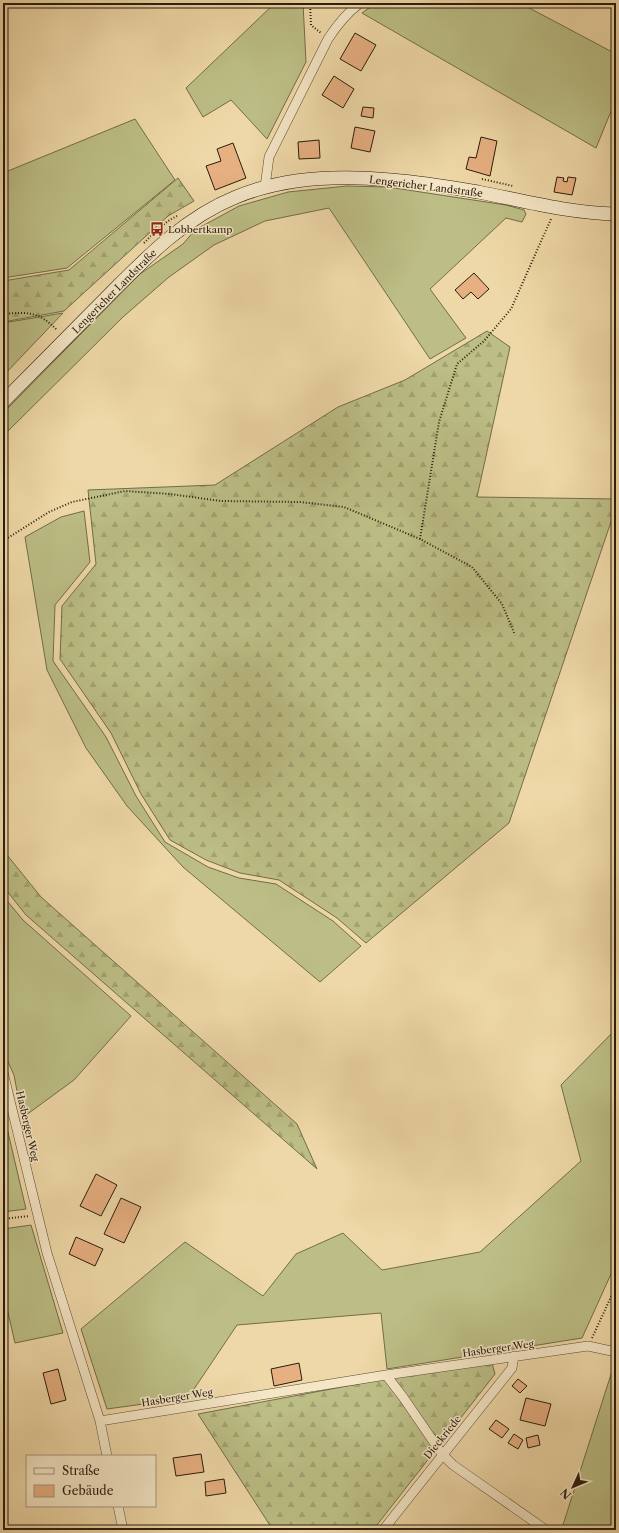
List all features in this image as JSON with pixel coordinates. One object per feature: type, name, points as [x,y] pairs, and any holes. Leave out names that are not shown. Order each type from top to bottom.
[{"type":"main road","name":"Lengericher Landstraße","points":[[3,402],[135,269],[175,232],[200,216],[235,197],[265,187],[293,182],[342,178],[391,180],[476,192],[555,208],[591,213],[616,214]]},
{"type":"street","points":[[265,187],[269,158],[328,39],[336,26],[350,10],[360,3]]},
{"type":"street","name":"Hasberger Weg","points":[[3,1072],[47,1253],[100,1421],[386,1375],[588,1346],[616,1352]]},
{"type":"street","name":"Dieckriede","points":[[383,1530],[512,1368],[514,1356]]},
{"type":"street","points":[[386,1375],[404,1397],[442,1454],[453,1465],[546,1530]]},
{"type":"street","points":[[100,1421],[107,1455]]},
{"type":"street","points":[[118,1507],[123,1530]]},
{"type":"path","points":[[310,3],[311,25],[328,39]]},
{"type":"path","points":[[477,179],[515,186]]},
{"type":"path","points":[[420,539],[439,422],[457,364],[484,341],[511,309],[555,208]]},
{"type":"path","points":[[140,246],[157,229],[170,219],[182,214]]},
{"type":"path","points":[[3,314],[31,313],[42,317],[58,331]]},
{"type":"path","points":[[3,541],[49,512],[72,502],[125,491],[170,494],[221,501],[300,502],[344,507],[420,539],[472,567],[502,604],[515,635]]},
{"type":"path","points":[[3,1219],[38,1215]]},
{"type":"path","points":[[588,1346],[616,1286]]},
{"type":"green space","points":[[275,3],[303,3],[306,62],[267,139],[231,100],[203,117],[186,88]]},
{"type":"green space","points":[[376,3],[520,3],[616,54],[616,99],[596,148],[362,13]]},
{"type":"green space","points":[[135,119],[175,180],[67,268],[3,278],[3,173]]},
{"type":"green space","points":[[178,178],[194,201],[168,216],[64,311],[3,322],[3,281],[69,270]]},
{"type":"green space","points":[[347,186],[388,187],[506,205],[524,210],[526,214],[522,222],[506,218],[430,289],[466,338],[430,359],[329,208],[265,221],[214,245],[169,277],[123,317],[3,436],[3,413],[140,274],[183,244],[195,230],[239,206],[288,192]]},
{"type":"green space","points":[[63,313],[3,376],[3,323]]},
{"type":"green space","points":[[487,331],[510,347],[477,497],[616,499],[616,507],[509,823],[366,943],[337,918],[279,880],[240,873],[206,860],[170,840],[141,794],[111,733],[60,659],[62,606],[96,564],[88,490],[215,485],[338,407],[405,380]]},
{"type":"green space","points":[[84,511],[90,562],[55,605],[53,661],[106,737],[136,796],[165,842],[208,867],[239,878],[276,884],[333,921],[361,946],[320,982],[183,867],[127,806],[86,748],[47,670],[25,537],[61,517]]},
{"type":"green space","points":[[3,850],[41,897],[297,1124],[317,1169],[26,915],[3,886]]},
{"type":"green space","points":[[3,896],[23,920],[131,1016],[74,1080],[22,1118],[14,1075],[3,1051]]},
{"type":"green space","points":[[616,1029],[616,1263],[582,1338],[387,1369],[381,1313],[237,1325],[188,1398],[107,1409],[81,1329],[185,1242],[263,1296],[296,1254],[343,1233],[382,1270],[480,1252],[581,1161],[561,1085]]},
{"type":"green space","points":[[3,1111],[26,1209],[3,1212]]},
{"type":"green space","points":[[31,1225],[63,1333],[15,1343],[3,1291],[3,1229]]},
{"type":"green space","points":[[491,1359],[495,1374],[373,1530],[273,1530],[198,1414]]},
{"type":"green space","points":[[613,1368],[616,1370],[616,1530],[566,1530],[562,1528]]},
{"type":"building","points":[[355,33],[376,45],[361,71],[340,59]]},
{"type":"building","points":[[334,76],[354,89],[343,108],[322,95]]},
{"type":"building","points":[[363,107],[374,108],[373,118],[361,116]]},
{"type":"building","points":[[355,127],[375,131],[370,152],[351,148]]},
{"type":"building","points":[[481,137],[497,141],[490,176],[466,169],[469,157],[476,158]]},
{"type":"building","points":[[319,140],[320,158],[299,159],[298,142]]},
{"type":"building","points":[[233,143],[246,178],[215,190],[206,166],[221,161],[217,149]]},
{"type":"building","points":[[557,177],[564,178],[563,181],[567,182],[568,177],[576,178],[572,195],[554,192]]},
{"type":"building","points":[[474,273],[489,289],[478,299],[471,292],[463,299],[455,290]]},
{"type":"building","points":[[96,1174],[117,1185],[101,1216],[80,1206]]},
{"type":"building","points":[[121,1198],[141,1207],[124,1243],[104,1234]]},
{"type":"building","points":[[76,1237],[103,1249],[95,1266],[69,1254]]},
{"type":"building","points":[[299,1363],[302,1380],[274,1386],[271,1369]]},
{"type":"building","points":[[58,1369],[66,1400],[51,1404],[43,1373]]},
{"type":"building","points":[[518,1379],[527,1386],[520,1393],[512,1386]]},
{"type":"building","points":[[526,1398],[551,1404],[545,1426],[520,1420]]},
{"type":"building","points":[[496,1420],[509,1429],[502,1438],[489,1429]]},
{"type":"building","points":[[514,1434],[523,1440],[518,1449],[508,1443]]},
{"type":"building","points":[[538,1435],[540,1445],[528,1448],[526,1438]]},
{"type":"building","points":[[201,1454],[204,1472],[176,1476],[173,1458]]},
{"type":"building","points":[[224,1479],[226,1493],[206,1496],[205,1482]]},
{"type":"place","name":"Lobbertkamp","points":[[157,229]]}]
